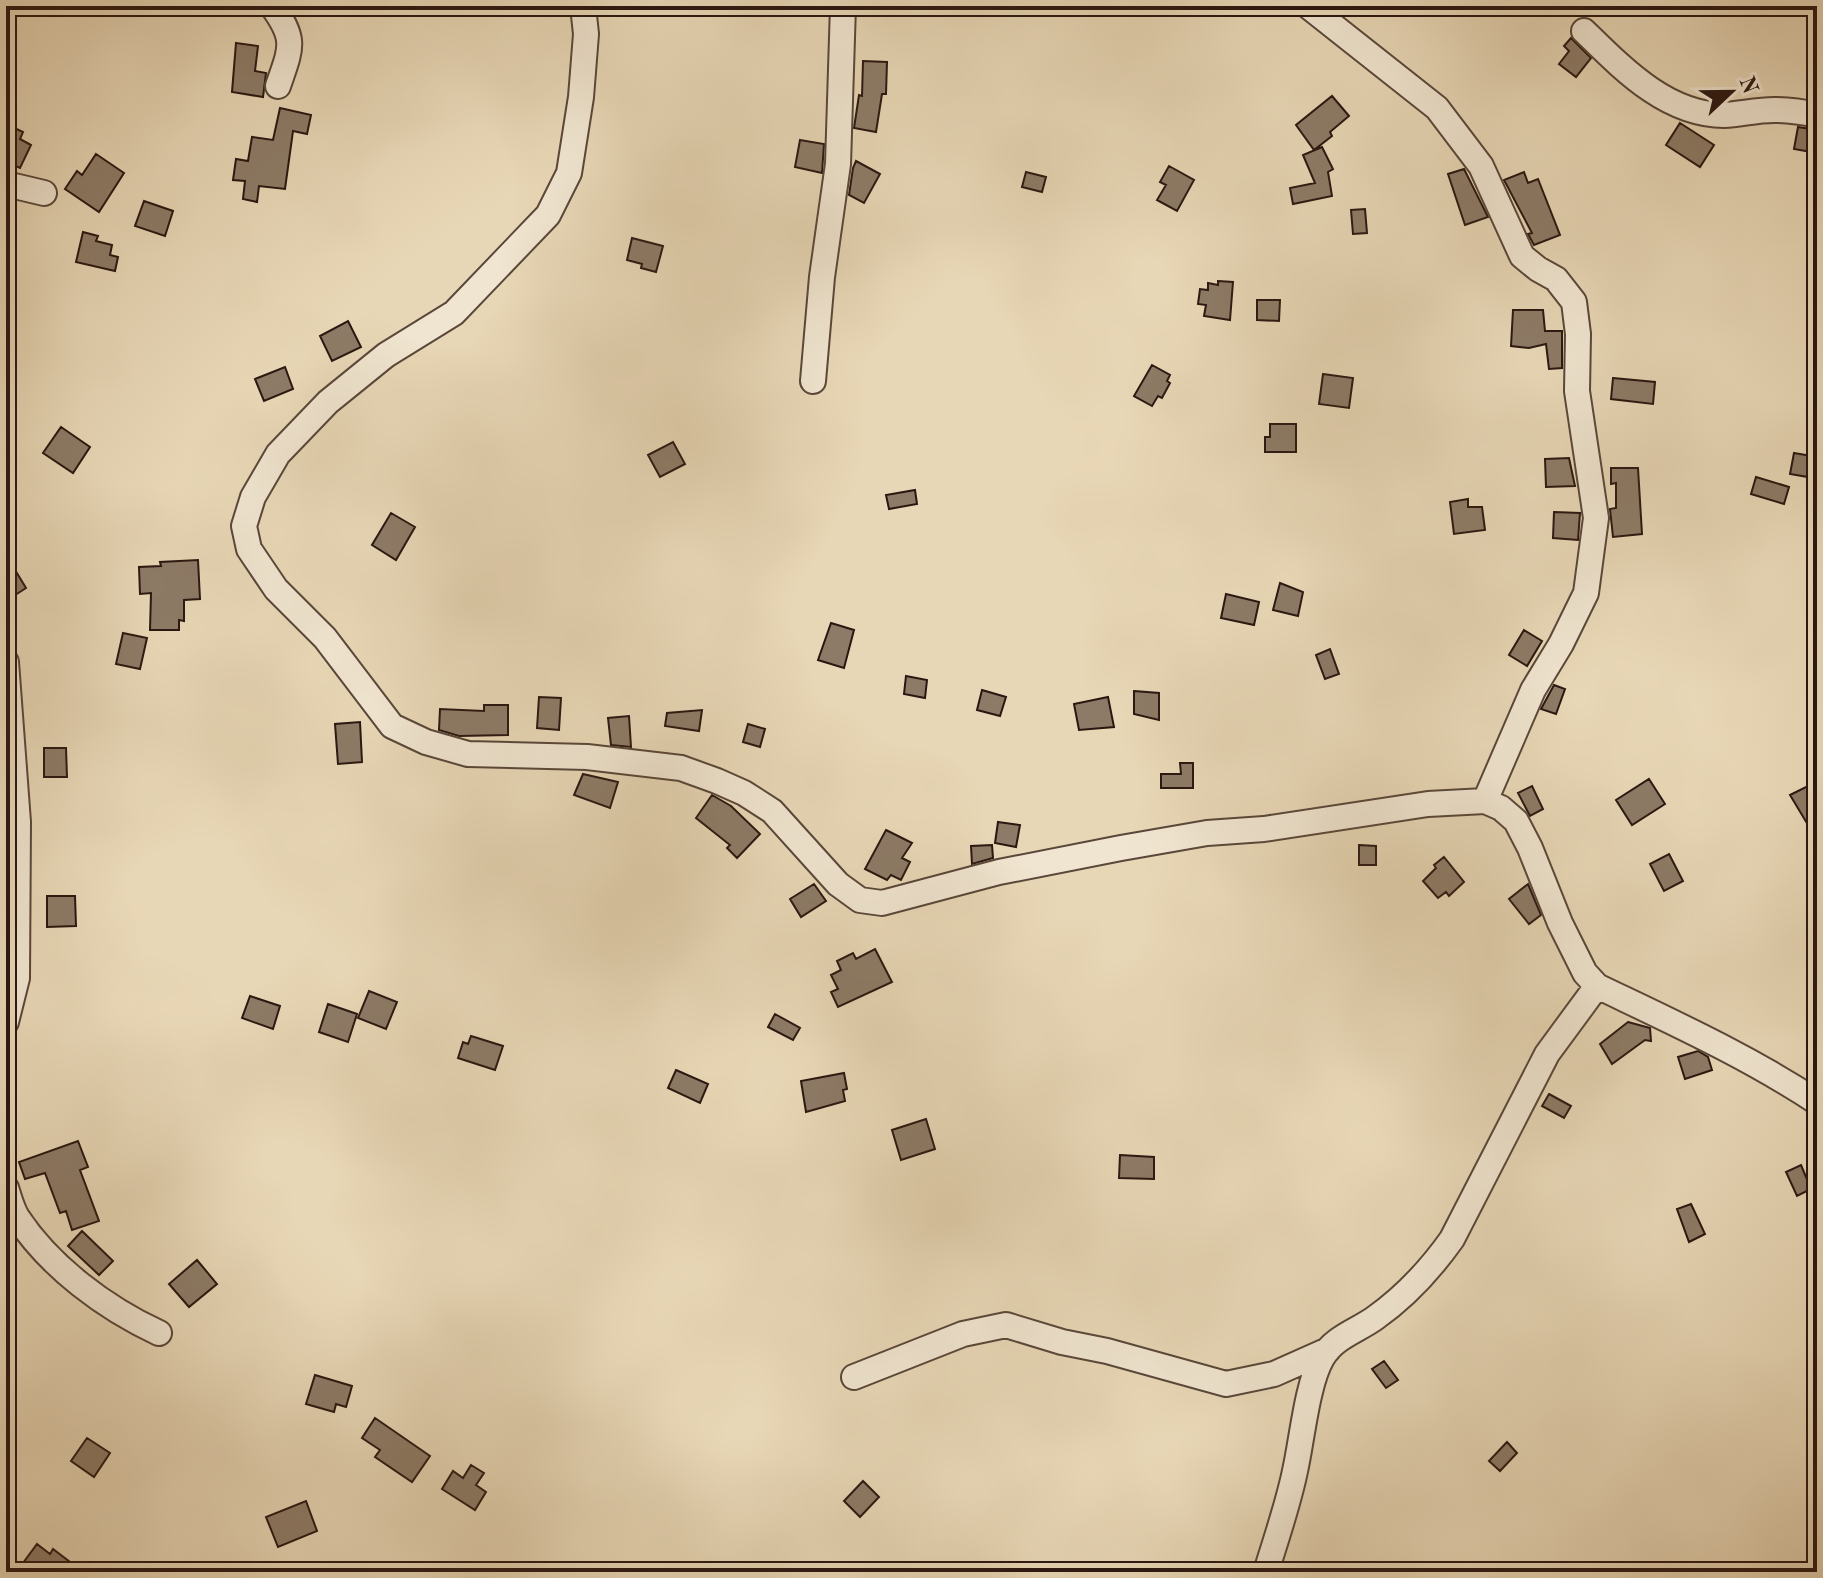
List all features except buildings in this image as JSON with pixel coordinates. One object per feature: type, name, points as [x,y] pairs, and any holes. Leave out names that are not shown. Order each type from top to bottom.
[{"type":"street","points":[[272,6],[287,26],[290,49],[278,86]]},
{"type":"street","points":[[583,6],[586,34],[581,97],[569,173],[548,215],[454,313],[386,355],[328,402],[278,454],[253,497],[244,526],[249,549],[276,589],[325,638],[392,726],[426,742],[468,754],[587,757],[681,768],[717,781],[772,811],[801,847],[838,884],[860,900],[882,903],[999,872],[1207,833],[1264,829],[1428,804],[1485,801],[1501,808],[1516,821],[1578,961],[1597,986],[1714,1042],[1817,1102]]},
{"type":"street","points":[[813,381],[822,277],[838,164],[843,6]]},
{"type":"street","points":[[1308,6],[1437,108],[1481,166],[1522,256],[1556,279],[1574,302],[1578,334],[1577,391],[1596,518],[1586,593],[1561,644],[1533,690],[1485,801]]},
{"type":"street","points":[[1584,31],[1621,67],[1656,93],[1691,112],[1724,115],[1775,110],[1817,115]]},
{"type":"street","points":[[6,184],[44,193]]},
{"type":"street","points":[[6,662],[18,822],[17,978],[6,1022]]},
{"type":"street","points":[[1266,1572],[1294,1475],[1322,1358],[1337,1340],[1373,1320],[1405,1295],[1452,1239],[1547,1054],[1597,986]]},
{"type":"street","points":[[6,1188],[16,1215],[55,1262],[126,1318],[159,1333]]},
{"type":"street","points":[[854,1377],[963,1334],[1006,1325],[1226,1384],[1274,1374],[1328,1350]]}]
